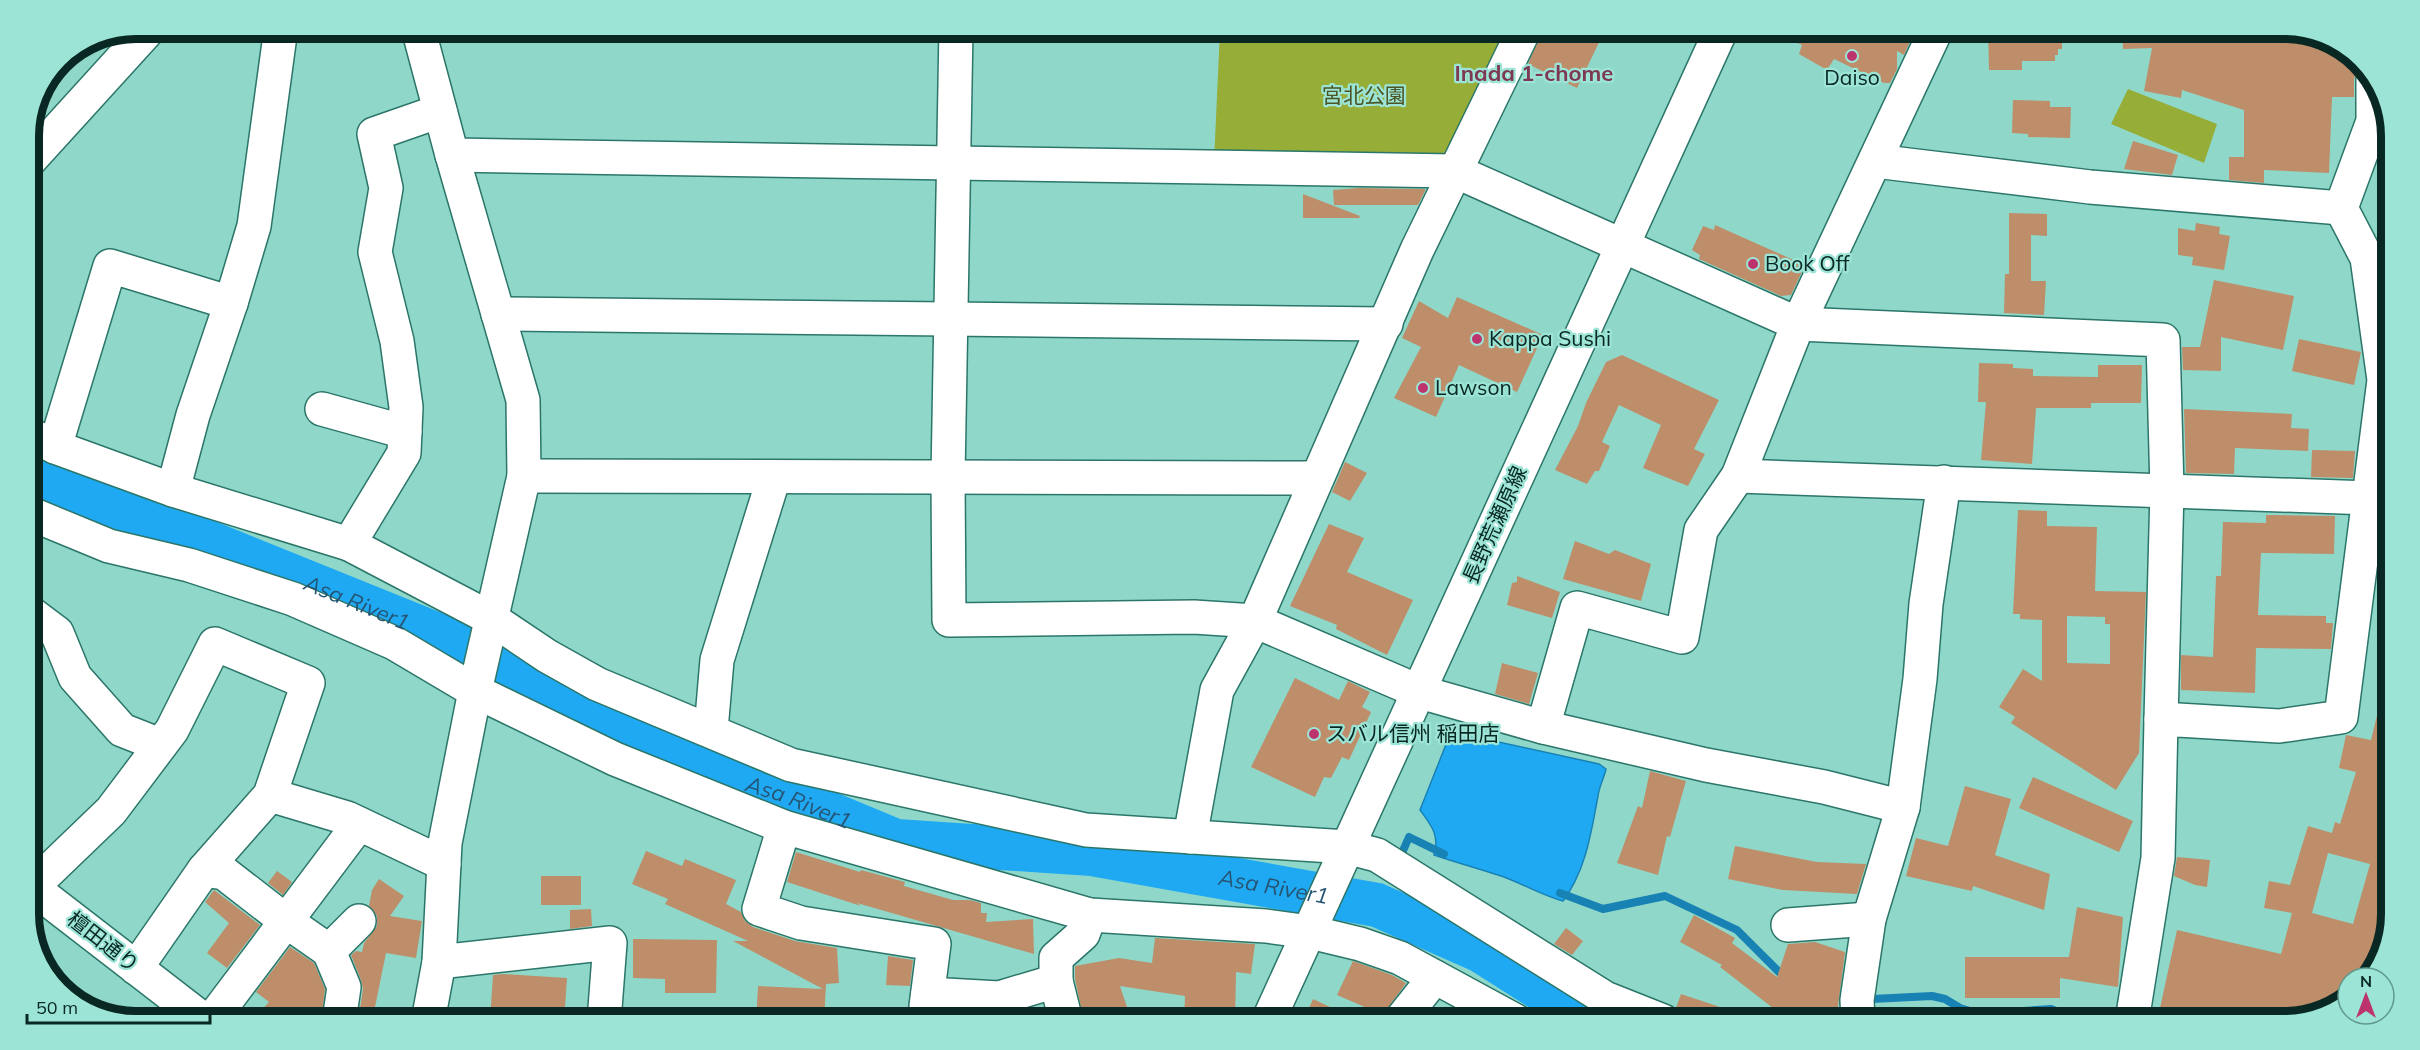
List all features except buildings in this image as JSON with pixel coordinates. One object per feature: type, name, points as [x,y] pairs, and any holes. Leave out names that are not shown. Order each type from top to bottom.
[{"type":"street","points":[[39,150],[140,39]]},
{"type":"street","points":[[172,490],[254,226],[280,39]]},
{"type":"street","points":[[421,39],[523,400],[524,476],[476,686],[445,843],[440,962],[430,1011]]},
{"type":"street","points":[[956,39],[948,477],[949,620],[1194,617],[1255,621],[1420,692],[1543,727],[1706,765],[1824,787],[1903,807]]},
{"type":"street","points":[[1190,837],[1218,690],[1255,621],[1455,171],[1520,39]]},
{"type":"street","name":"長野荒瀬原線","points":[[1273,1011],[1717,39]]},
{"type":"street","points":[[1543,727],[1577,608],[1682,637],[1701,530],[1738,476],[1798,324],[1932,39]]},
{"type":"street","points":[[2373,99],[2373,121],[2341,208],[2367,258],[2381,303]]},
{"type":"street","points":[[349,544],[405,453],[406,407],[397,341],[375,252],[386,188],[374,134],[440,111]]},
{"type":"street","points":[[452,155],[1455,171],[1798,324],[2163,340],[2167,490],[2158,858],[2134,1011]]},
{"type":"street","points":[[1875,161],[2090,188],[2341,208]]},
{"type":"street","points":[[231,303],[110,266],[42,440],[172,490],[349,544],[597,684],[790,765],[1086,830],[1190,837],[1344,854],[1377,855],[1605,998],[1636,1011]]},
{"type":"street","points":[[498,314],[1386,324]]},
{"type":"street","points":[[2161,720],[2279,726],[2341,717],[2381,405]]},
{"type":"street","points":[[322,409],[405,432]]},
{"type":"street","points":[[524,476],[1317,478]]},
{"type":"street","points":[[1738,476],[2370,498]]},
{"type":"street","points":[[711,730],[717,660],[774,477]]},
{"type":"street","points":[[1858,1011],[1857,1000],[1869,919],[1903,807],[1920,679],[1926,603],[1944,482]]},
{"type":"street","points":[[39,517],[109,546],[189,565],[293,599],[394,643],[615,759],[784,827],[1090,915],[1312,928],[1400,958],[1496,1011]]},
{"type":"street","points":[[39,620],[57,633],[75,677],[122,730],[160,746]]},
{"type":"street","points":[[39,878],[111,811],[172,730],[215,645],[308,683],[270,795],[204,870],[136,968]]},
{"type":"street","points":[[270,795],[347,818],[444,864]]},
{"type":"street","points":[[219,1011],[359,824]]},
{"type":"street","points":[[784,827],[759,909],[801,923],[934,944],[928,1011]]},
{"type":"street","points":[[204,870],[224,873],[329,951],[344,987],[341,1011]]},
{"type":"street","name":"檀田通り","points":[[39,893],[191,1011]]},
{"type":"street","points":[[1063,1011],[1056,981],[1056,958],[1083,934],[1090,915]]},
{"type":"street","points":[[1788,925],[1869,919]]},
{"type":"street","points":[[329,951],[359,921]]},
{"type":"street","points":[[440,962],[610,943],[605,1011]]},
{"type":"street","points":[[1409,1011],[1435,977]]},
{"type":"street","points":[[941,1011],[999,998],[1056,981]]},
{"type":"green space","name":"宮北公園","points":[[1220,39],[1509,39],[1448,163],[1214,162]]},
{"type":"green space","points":[[2128,89],[2217,124],[2204,163],[2111,124]]},
{"type":"water","points":[[1469,737],[1599,764],[1606,769],[1582,864],[1563,901],[1506,878],[1434,855],[1435,836],[1420,810],[1447,742]]},
{"type":"waterway","name":"Asa River1","points":[[39,481],[161,523],[460,644],[574,710],[699,768],[783,794],[896,841],[1092,854],[1377,905],[1481,951],[1576,1011]]},
{"type":"waterway","points":[[1402,853],[1409,837],[1444,854]]},
{"type":"waterway","points":[[1560,893],[1603,909],[1665,896],[1737,930],[1786,979]]},
{"type":"waterway","points":[[1379,906],[1382,894]]},
{"type":"waterway","points":[[1872,999],[1932,996],[1945,999],[1970,1011]]},
{"type":"waterway","points":[[2023,1011],[2051,1009],[2056,1011]]},
{"type":"place","name":"Daiso","points":[[1852,56]]},
{"type":"place","name":"Book Off","points":[[1753,264]]},
{"type":"place","name":"Kappa Sushi","points":[[1477,339]]},
{"type":"place","name":"Lawson","points":[[1423,388]]},
{"type":"place","name":"スバル信州 稲田店","points":[[1314,734]]},
{"type":"district","name":"Inada 1-chome","points":[[1534,73]]}]
